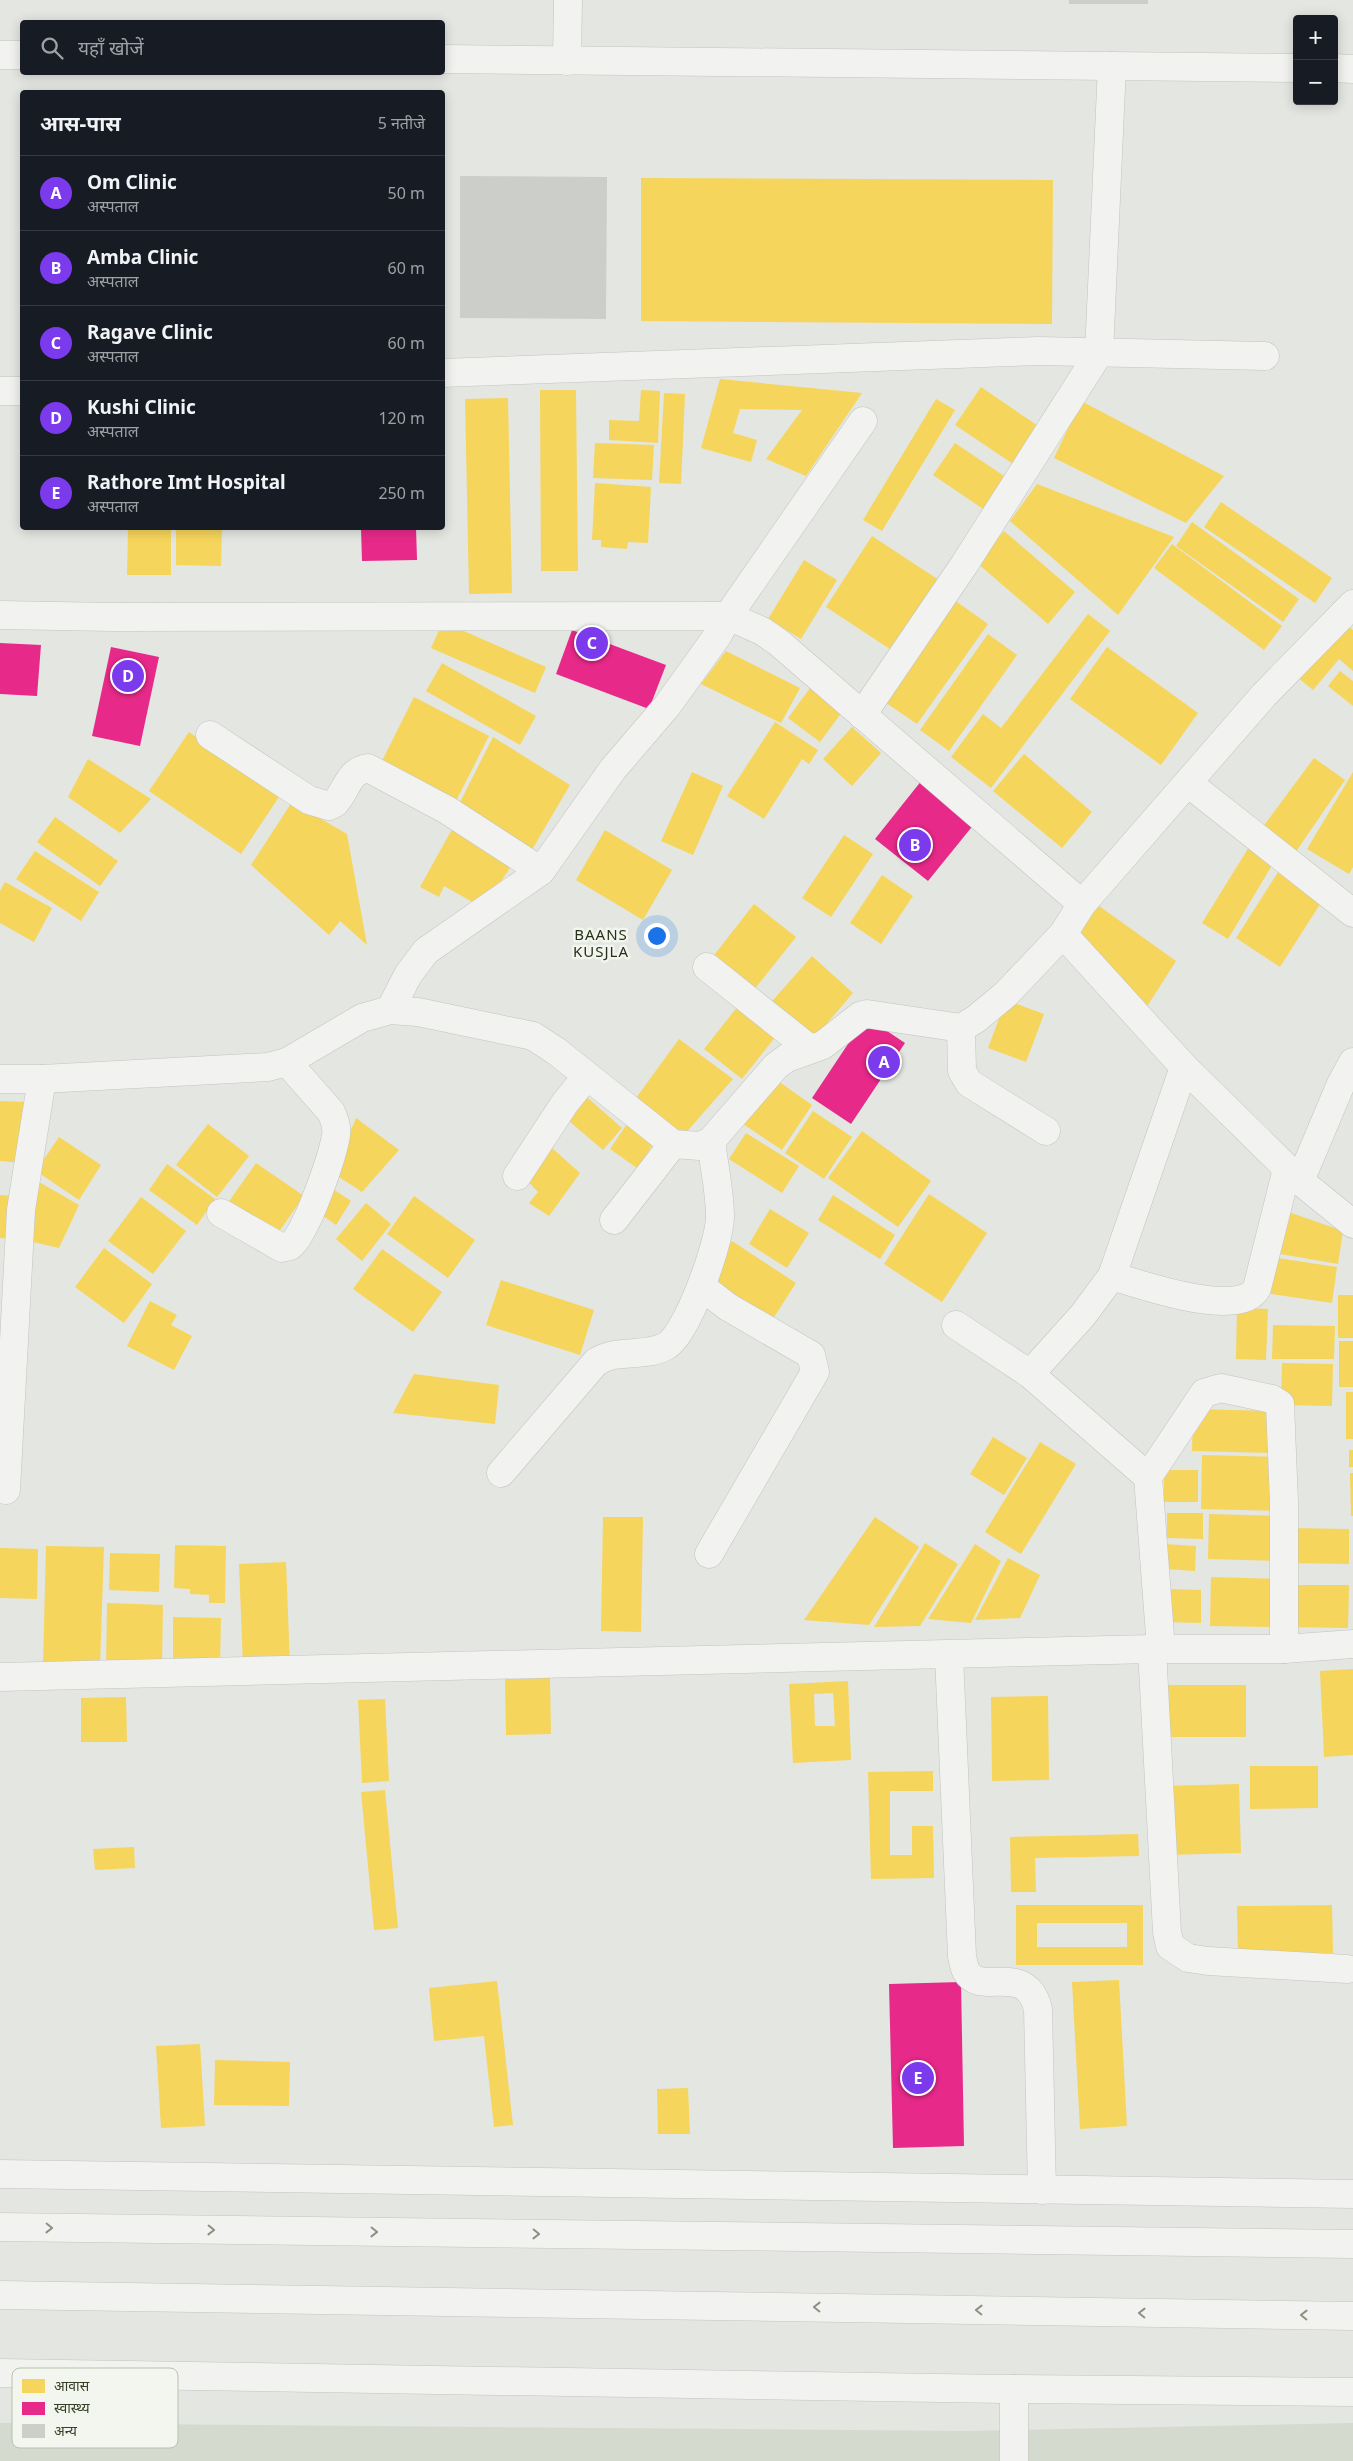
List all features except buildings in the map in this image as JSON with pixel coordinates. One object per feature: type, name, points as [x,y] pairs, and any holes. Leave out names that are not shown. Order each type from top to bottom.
[{"type":"street","points":[[567,60],[568,0]]},
{"type":"street","points":[[0,55],[20,55]]},
{"type":"street","points":[[445,59],[1293,68]]},
{"type":"street","points":[[862,715],[964,565],[1099,353],[1112,66]]},
{"type":"street","points":[[1338,68],[1353,69]]},
{"type":"street","points":[[445,373],[1039,351],[1265,356]]},
{"type":"street","points":[[0,391],[20,391]]},
{"type":"street","points":[[390,1010],[408,975],[426,951],[541,871],[613,769],[667,706],[718,635],[728,616],[863,422]]},
{"type":"street","points":[[0,1079],[42,1079],[268,1067],[287,1062],[362,1018],[390,1010],[418,1012],[533,1036],[556,1051],[586,1077],[673,1144],[700,1146],[711,1141],[776,1066],[787,1058],[823,1045],[852,1020],[867,1014],[960,1028],[976,1019],[1006,994],[1063,934],[1082,904],[1264,695],[1353,604]]},
{"type":"street","points":[[0,615],[113,617],[728,616],[749,624],[773,638],[1082,904]]},
{"type":"street","points":[[210,735],[310,800],[322,805],[329,806],[335,804],[352,775],[360,769],[368,768],[447,810],[541,871]]},
{"type":"street","points":[[1188,783],[1353,913]]},
{"type":"street","points":[[1063,934],[1184,1067],[1294,1175],[1353,1224]]},
{"type":"street","points":[[707,967],[810,1049]]},
{"type":"street","points":[[960,1028],[962,1071],[969,1083],[1046,1131]]},
{"type":"street","points":[[220,1213],[282,1248],[290,1246],[298,1236],[328,1169],[336,1134],[335,1122],[331,1112],[287,1062]]},
{"type":"street","points":[[1112,1276],[1191,1298],[1238,1300],[1248,1298],[1254,1294],[1294,1175],[1353,1062]]},
{"type":"street","points":[[1030,1374],[1083,1315],[1112,1276],[1184,1067]]},
{"type":"street","points":[[518,1176],[565,1103],[586,1077]]},
{"type":"street","points":[[6,1490],[22,1210],[42,1079]]},
{"type":"street","points":[[500,1473],[596,1362],[605,1356],[659,1349],[669,1345],[676,1337],[702,1287],[720,1218],[711,1141]]},
{"type":"street","points":[[614,1220],[673,1144]]},
{"type":"street","points":[[702,1287],[728,1307],[811,1355],[816,1372],[708,1554]]},
{"type":"street","points":[[956,1324],[1030,1374],[1148,1477]]},
{"type":"street","points":[[1284,1649],[1284,1502],[1280,1404],[1272,1399],[1221,1388],[1204,1393],[1148,1477],[1157,1649],[1167,1932],[1170,1946],[1188,1958],[1208,1961],[1347,1969]]},
{"type":"street","points":[[0,1677],[1157,1649],[1284,1649],[1353,1644]]},
{"type":"street","points":[[949,1655],[962,1956],[966,1972],[974,1979],[1012,1981],[1027,1987],[1035,1996],[1038,2009],[1042,2190]]},
{"type":"street","points":[[0,2174],[1353,2194]]},
{"type":"street","points":[[0,2227],[1353,2244]]},
{"type":"street","points":[[0,2295],[1353,2316]]},
{"type":"street","points":[[178,2375],[1014,2389],[1353,2392]]},
{"type":"street","points":[[1014,2389],[1014,2461]]},
{"type":"shaded area","points":[[0,2423],[12,2423],[12,2448],[178,2448],[178,2424],[965,2431],[1353,2423],[1353,2461],[0,2461]]},
{"type":"place","name":"Ragave Clinic","points":[[592,643]]},
{"type":"place","name":"Kushi Clinic","points":[[128,676]]},
{"type":"place","name":"Amba Clinic","points":[[915,845]]},
{"type":"place","name":"Om Clinic","points":[[884,1062]]},
{"type":"place","name":"Rathore Imt Hospital","points":[[918,2078]]},
{"type":"district","name":"BAANS KUSJLA","points":[[601,944]]}]
